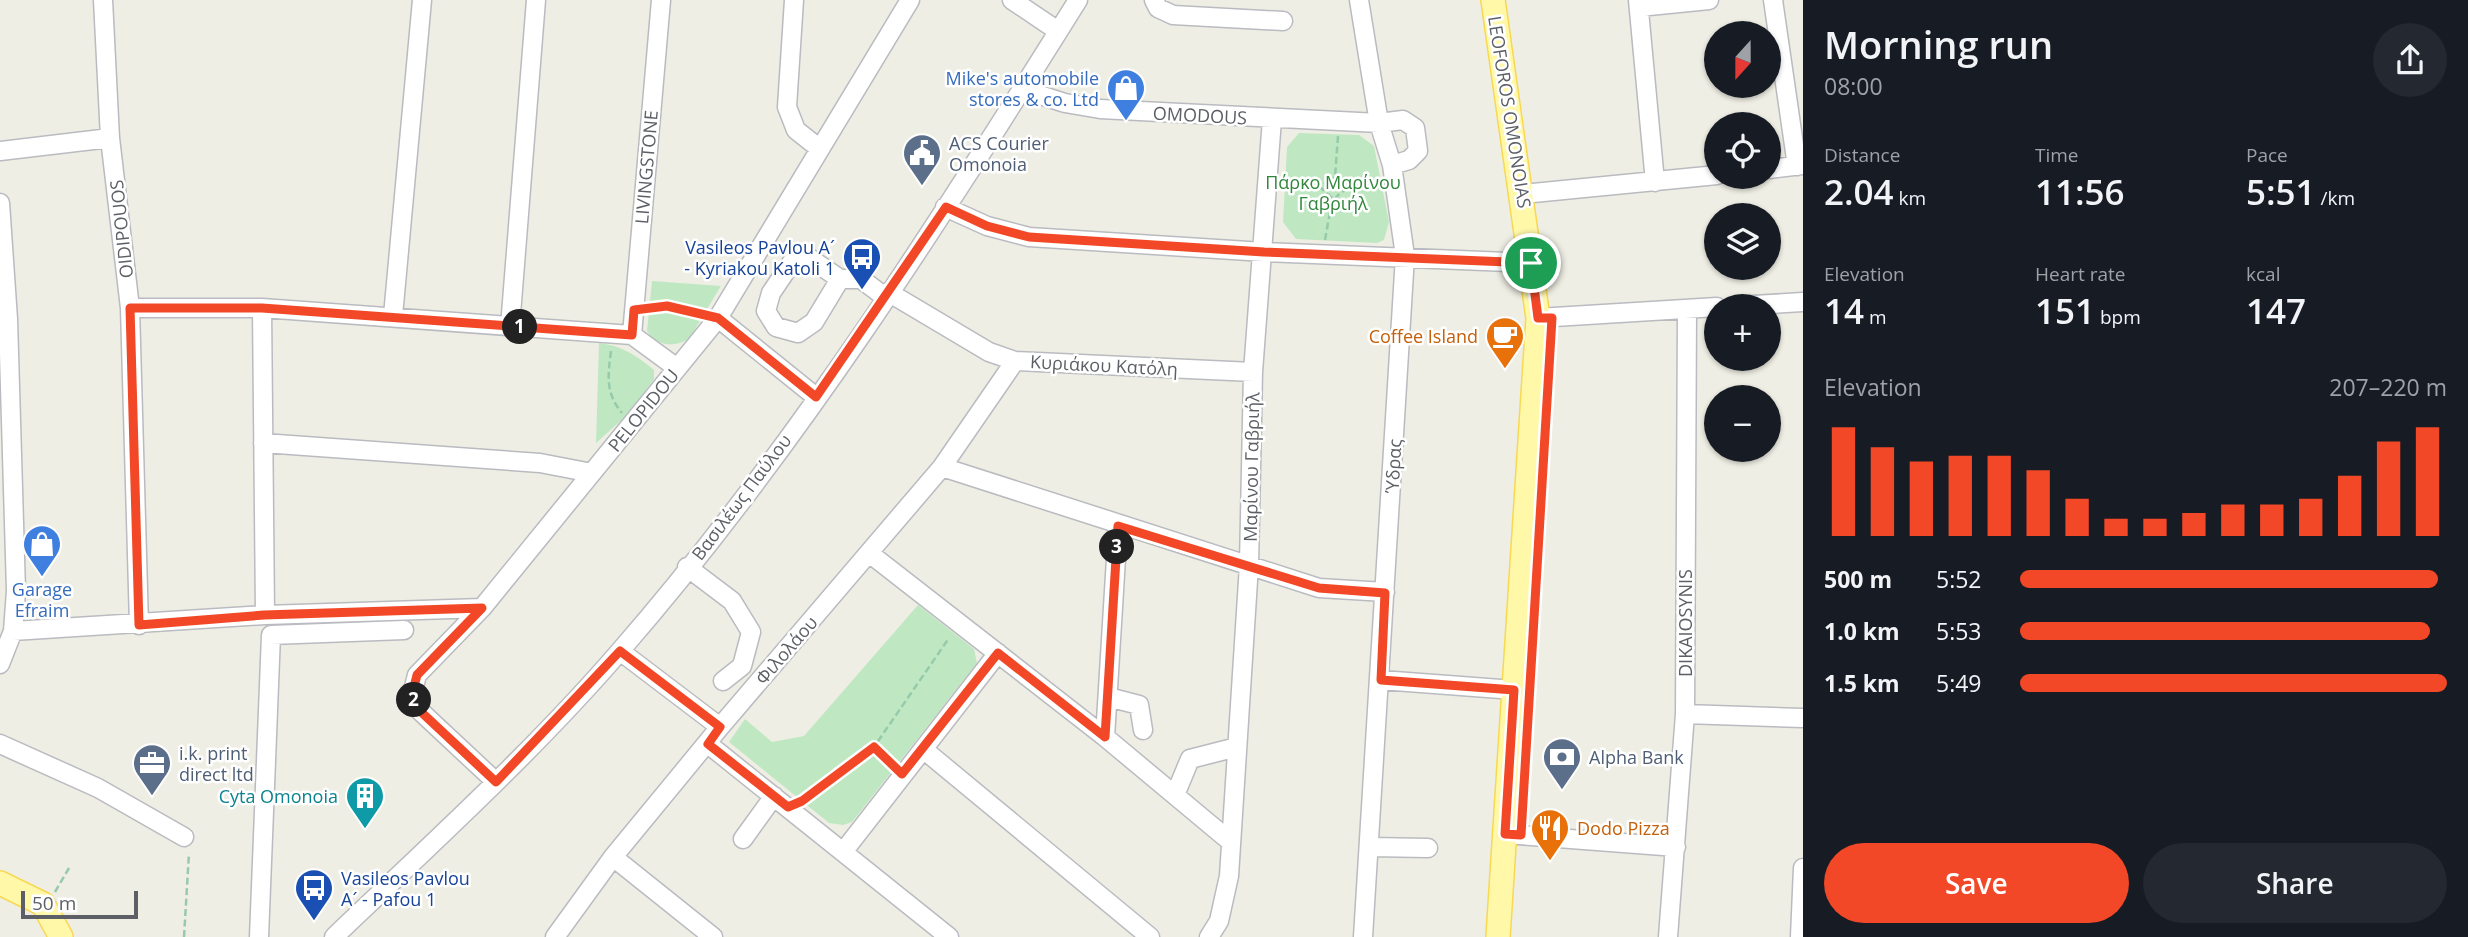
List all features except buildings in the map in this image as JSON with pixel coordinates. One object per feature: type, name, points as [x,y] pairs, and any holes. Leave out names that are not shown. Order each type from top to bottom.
[{"type":"main road","name":"LEOFOROS OMONOIAS","points":[[1493,0],[1531,263],[1545,318],[1514,690],[1513,937]]},
{"type":"main road","name":"LEOFOROS OMONOIAS","points":[[1498,937],[1513,835],[1545,318],[1534,193],[1508,0]]},
{"type":"main road","points":[[0,883],[44,904],[61,937]]},
{"type":"main road","points":[[0,892],[28,907],[42,921],[49,937]]},
{"type":"street","name":"OIDIPOUOS","points":[[103,0],[110,138],[130,308],[139,625]]},
{"type":"street","points":[[393,316],[422,0]]},
{"type":"street","points":[[510,327],[536,0]]},
{"type":"street","name":"LIVINGSTONE","points":[[632,335],[661,0]]},
{"type":"street","points":[[794,0],[787,107],[796,130],[820,149]]},
{"type":"street","name":"PELOPIDOU","points":[[496,782],[419,710],[412,695],[417,675],[482,608],[718,318],[910,0]]},
{"type":"street","points":[[1012,0],[1058,31]]},
{"type":"street","name":"Βασιλέως Παύλου","points":[[334,937],[496,782],[620,651],[747,493],[946,207],[1024,90],[1078,0]]},
{"type":"street","points":[[1154,0],[1158,8],[1173,15],[1283,21]]},
{"type":"street","name":"Ύδρας","points":[[1359,0],[1379,123],[1393,173],[1405,256],[1381,680],[1363,937]]},
{"type":"street","points":[[1655,182],[1639,4],[1709,0]]},
{"type":"street","points":[[1773,0],[1800,165],[1781,167]]},
{"type":"street","name":"OMODOUS","points":[[1024,90],[1065,103],[1100,109],[1339,122],[1379,123],[1404,120],[1415,128],[1418,151],[1393,173]]},
{"type":"street","name":"Μαρίνου Γαβριήλ","points":[[1209,937],[1219,920],[1229,876],[1249,565],[1253,372],[1272,119]]},
{"type":"street","points":[[0,151],[110,138]]},
{"type":"street","points":[[1534,193],[1704,176]]},
{"type":"street","points":[[0,203],[6,539],[16,591],[13,631],[0,664]]},
{"type":"street","points":[[946,207],[987,226],[1029,237],[1264,252],[1531,263]]},
{"type":"street","name":"Κυριάκου Κατόλη","points":[[840,279],[814,321],[798,334],[776,327],[766,311],[771,293],[796,256],[805,256],[840,279],[861,279],[989,352],[1015,361],[1253,372]]},
{"type":"street","points":[[1781,303],[1803,302]]},
{"type":"street","points":[[130,308],[262,308],[614,333],[632,335],[677,368]]},
{"type":"street","points":[[262,308],[264,615]]},
{"type":"street","points":[[1545,318],[1704,308]]},
{"type":"street","name":"DIKAIOSYNIS","points":[[1668,937],[1685,714],[1687,309]]},
{"type":"street","points":[[718,318],[816,397]]},
{"type":"street","name":"Φιλολάου","points":[[555,937],[613,857],[720,727],[942,467],[1015,361]]},
{"type":"street","points":[[263,443],[540,463],[593,472]]},
{"type":"street","points":[[942,467],[1118,526],[1319,588],[1385,593]]},
{"type":"street","points":[[1105,737],[1118,526]]},
{"type":"street","points":[[869,553],[1105,737],[1231,842]]},
{"type":"street","points":[[687,568],[732,601],[751,632],[741,666],[723,681]]},
{"type":"street","points":[[13,631],[264,615],[482,608]]},
{"type":"street","points":[[259,937],[271,635],[404,630]]},
{"type":"street","points":[[620,651],[720,727]]},
{"type":"street","points":[[844,852],[998,653]]},
{"type":"street","points":[[1381,680],[1514,690]]},
{"type":"street","points":[[1108,697],[1139,705],[1143,730]]},
{"type":"street","points":[[1685,714],[1803,718]]},
{"type":"street","points":[[0,744],[97,788],[184,837]]},
{"type":"street","points":[[708,744],[949,937]]},
{"type":"street","points":[[1175,794],[1190,759],[1237,747]]},
{"type":"street","points":[[923,749],[1150,937]]},
{"type":"street","points":[[743,839],[781,802]]},
{"type":"street","points":[[1513,835],[1676,847]]},
{"type":"street","points":[[1370,846],[1428,848]]},
{"type":"street","points":[[613,857],[713,937]]},
{"type":"street","points":[[1800,937],[1803,868]]},
{"type":"path","points":[[1339,122],[1335,177],[1345,187]]},
{"type":"path","points":[[1324,254],[1332,198],[1345,187],[1393,173]]},
{"type":"path","points":[[1332,198],[1320,187],[1335,177]]},
{"type":"path","points":[[634,310],[667,306],[718,318]]},
{"type":"path","points":[[614,333],[607,382],[619,410],[632,424]]},
{"type":"path","points":[[781,802],[802,801],[874,747],[959,623]]},
{"type":"path","points":[[874,747],[902,774]]},
{"type":"path","points":[[184,837],[189,849],[184,937]]},
{"type":"path","points":[[50,901],[69,868]]},
{"type":"green space","name":"Πάρκο Μαρίνου Γαβριήλ","points":[[1299,133],[1359,135],[1374,146],[1389,222],[1384,240],[1377,243],[1296,239],[1283,222],[1287,147]]},
{"type":"green space","points":[[652,281],[721,286],[689,339],[677,344],[666,344],[655,340],[647,331]]},
{"type":"green space","points":[[599,343],[614,346],[635,356],[654,370],[654,379],[626,416],[596,443]]},
{"type":"green space","points":[[918,605],[974,649],[977,663],[852,822],[843,825],[829,823],[729,742],[745,719],[772,742],[804,736]]},
{"type":"place","name":"Mike's automobile stores & co. Ltd","points":[[1126,122]]},
{"type":"place","name":"ACS Courier Omonoia","points":[[922,187]]},
{"type":"place","name":"Vasileos Pavlou A´ - Kyriakou Katoli 1","points":[[862,291]]},
{"type":"place","name":"Coffee Island","points":[[1505,370]]},
{"type":"place","name":"Garage Efraim","points":[[42,578]]},
{"type":"place","name":"Alpha Bank","points":[[1562,791]]},
{"type":"place","name":"i.k. print direct ltd","points":[[152,797]]},
{"type":"place","name":"Cyta Omonoia","points":[[365,830]]},
{"type":"place","name":"Dodo Pizza","points":[[1550,862]]},
{"type":"place","name":"Vasileos Pavlou A´ - Pafou 1","points":[[314,922]]},
{"type":"route","points":[[946,207],[987,226],[1029,237],[1264,252],[1531,263],[1538,318],[1552,318],[1521,835],[1505,834],[1514,690],[1381,680],[1385,593],[1319,588],[1118,526],[1105,737],[998,653],[902,774],[874,747],[802,801],[788,807],[708,744],[720,727],[620,651],[496,782],[419,710],[412,695],[417,675],[482,608],[264,615],[139,625],[130,308],[262,308],[632,335],[634,310],[667,306],[718,318],[816,397],[946,207]]}]
